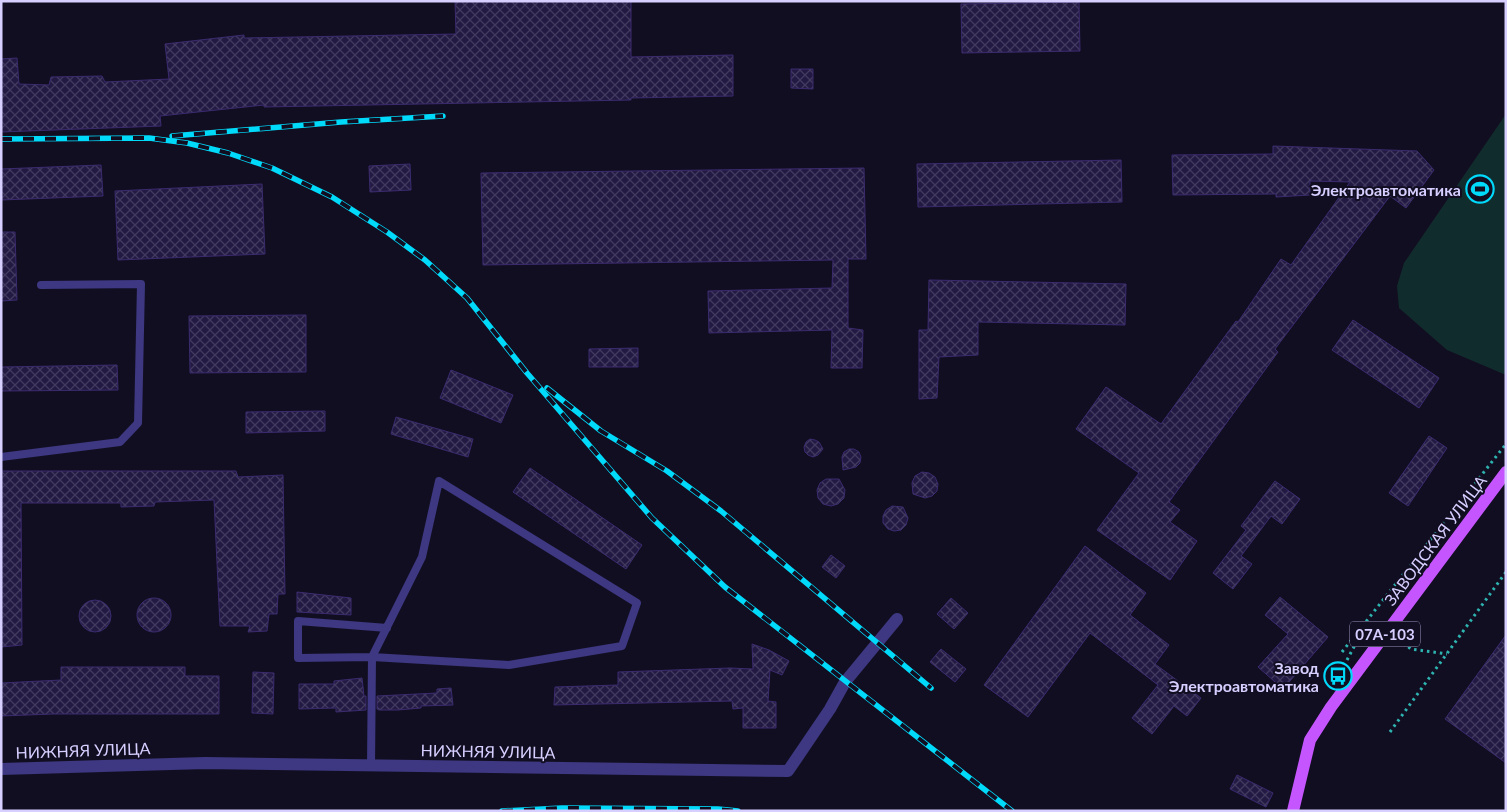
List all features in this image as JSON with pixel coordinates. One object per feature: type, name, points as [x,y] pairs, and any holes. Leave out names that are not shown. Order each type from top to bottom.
[{"type":"main road","name":"ЗАВОДСКАЯ УЛИЦА","points":[[1294,811],[1310,740],[1315,731],[1506,472]]},
{"type":"street","name":"НИЖНЯЯ УЛИЦА","points":[[1,769],[205,763],[788,771],[830,710],[845,682],[896,619]]},
{"type":"lane","points":[[1,457],[120,442],[138,423],[141,284],[41,285]]},
{"type":"lane","points":[[371,766],[372,657],[387,628],[422,557],[439,481],[637,603],[622,646],[509,665],[372,657],[298,658],[298,621],[387,628]]},
{"type":"path","points":[[1342,652],[1506,444]]},
{"type":"path","points":[[1390,732],[1506,572]]},
{"type":"green space","name":"Электроавтоматика","points":[[1506,114],[1506,375],[1447,350],[1399,308],[1397,286],[1404,263]]},
{"type":"building","points":[[455,1],[631,1],[631,57],[733,55],[733,96],[631,98],[631,100],[264,107],[264,105],[160,116],[161,126],[1,132],[1,59],[17,58],[19,84],[49,85],[51,77],[102,76],[105,82],[169,79],[165,44],[244,35],[244,38],[456,34]]},
{"type":"building","points":[[1079,2],[1080,51],[962,53],[961,4]]},
{"type":"building","points":[[791,69],[813,69],[813,89],[791,88]]},
{"type":"building","points":[[1273,146],[1417,151],[1434,170],[1406,208],[1390,196],[1275,349],[1278,352],[1169,502],[1180,510],[1170,522],[1197,541],[1170,580],[1097,530],[1139,473],[1076,429],[1106,387],[1161,424],[1236,321],[1238,322],[1281,259],[1291,265],[1350,182],[1310,181],[1310,195],[1276,197],[1276,194],[1173,195],[1172,155],[1273,154]]},
{"type":"building","points":[[1121,160],[1122,202],[918,207],[917,164]]},
{"type":"building","points":[[410,164],[411,190],[370,192],[369,166]]},
{"type":"building","points":[[101,165],[103,196],[1,200],[1,169]]},
{"type":"building","points":[[864,168],[866,259],[848,259],[848,328],[863,330],[862,368],[831,368],[832,330],[709,333],[708,291],[832,288],[833,260],[483,265],[481,173]]},
{"type":"building","points":[[262,184],[265,254],[118,260],[115,191]]},
{"type":"building","points":[[1,232],[15,232],[17,300],[1,301]]},
{"type":"building","points":[[929,280],[1126,284],[1125,325],[978,322],[978,355],[939,357],[937,398],[919,399],[919,330],[928,330]]},
{"type":"building","points":[[306,315],[306,372],[190,373],[189,316]]},
{"type":"building","points":[[1353,320],[1439,378],[1419,408],[1332,350]]},
{"type":"building","points":[[638,348],[638,367],[589,367],[589,349]]},
{"type":"building","points":[[117,365],[118,390],[1,391],[1,367]]},
{"type":"building","points":[[451,370],[513,395],[501,423],[440,398]]},
{"type":"building","points":[[325,411],[325,431],[246,433],[246,412]]},
{"type":"building","points":[[396,417],[473,439],[468,457],[391,434]]},
{"type":"building","points":[[1429,436],[1447,448],[1408,506],[1389,493]]},
{"type":"building","points":[[810,439],[819,442],[823,449],[818,455],[813,457],[805,452],[804,447]]},
{"type":"building","points":[[849,449],[859,452],[861,457],[860,463],[856,467],[843,470],[842,457],[844,452]]},
{"type":"building","points":[[530,468],[642,545],[626,569],[513,492]]},
{"type":"building","points":[[1,471],[236,471],[238,477],[283,475],[285,594],[278,594],[277,614],[269,614],[267,631],[248,632],[250,626],[220,626],[214,500],[155,502],[154,506],[121,507],[121,503],[21,503],[22,645],[1,647]]},
{"type":"building","points":[[922,472],[929,473],[935,477],[938,484],[937,491],[932,496],[925,498],[913,494],[912,483],[915,476]]},
{"type":"building","points":[[826,479],[839,479],[845,490],[844,498],[838,504],[831,506],[823,504],[818,498],[817,490],[820,483]]},
{"type":"building","points":[[1275,481],[1300,499],[1282,524],[1271,516],[1241,556],[1252,564],[1233,589],[1213,573],[1246,530],[1241,526]]},
{"type":"building","points":[[892,506],[903,507],[908,518],[906,525],[901,530],[894,531],[888,529],[883,523],[883,516],[886,510]]},
{"type":"building","points":[[1085,546],[1146,593],[1130,615],[1169,645],[1155,664],[1201,698],[1187,716],[1174,706],[1152,734],[1132,718],[1158,685],[1090,633],[1028,717],[984,685]]},
{"type":"building","points":[[831,555],[845,566],[836,578],[822,567]]},
{"type":"building","points":[[297,592],[351,598],[351,615],[297,612]]},
{"type":"building","points":[[1280,597],[1328,637],[1283,689],[1258,667],[1288,634],[1265,615]]},
{"type":"building","points":[[154,598],[161,599],[166,603],[170,608],[170,622],[166,627],[161,631],[154,632],[147,631],[142,627],[138,622],[137,615],[138,608],[142,603],[147,599]]},
{"type":"building","points":[[951,598],[968,613],[954,629],[937,614]]},
{"type":"building","points":[[95,600],[101,601],[106,605],[110,610],[110,622],[106,627],[101,631],[95,632],[89,631],[84,627],[80,622],[79,616],[80,610],[84,605],[89,601]]},
{"type":"building","points":[[1506,635],[1506,763],[1445,719]]},
{"type":"building","points":[[752,644],[769,650],[789,661],[782,675],[770,670],[768,701],[776,702],[776,728],[743,728],[743,708],[733,709],[732,701],[554,705],[555,687],[618,685],[618,672],[730,668],[753,669]]},
{"type":"building","points":[[941,649],[966,669],[955,682],[930,662]]},
{"type":"building","points":[[61,667],[185,667],[185,676],[219,676],[219,714],[53,714],[1,716],[1,683],[61,680]]},
{"type":"building","points":[[253,672],[274,673],[273,714],[252,713]]},
{"type":"building","points":[[362,678],[364,696],[366,696],[366,710],[336,712],[336,708],[299,709],[299,684],[334,684],[334,681]]},
{"type":"building","points":[[451,688],[453,705],[421,706],[421,708],[398,710],[377,709],[377,696],[437,693],[437,689]]},
{"type":"building","points":[[1237,775],[1273,793],[1266,807],[1230,789]]},
{"type":"railway","points":[[172,136],[341,122],[443,116]]},
{"type":"railway","points":[[1,139],[149,138],[187,143],[228,153],[272,168],[332,197],[387,232],[425,260],[467,298],[527,373],[652,518],[725,587],[1012,811]]},
{"type":"railway","points":[[547,388],[601,431],[667,471],[721,511],[931,688]]},
{"type":"railway","points":[[502,811],[562,808],[718,809],[738,811]]},
{"type":"place","name":"Электроавтоматика","points":[[1480,189]]},
{"type":"place","name":"Завод Электроавтоматика","points":[[1338,676]]}]
